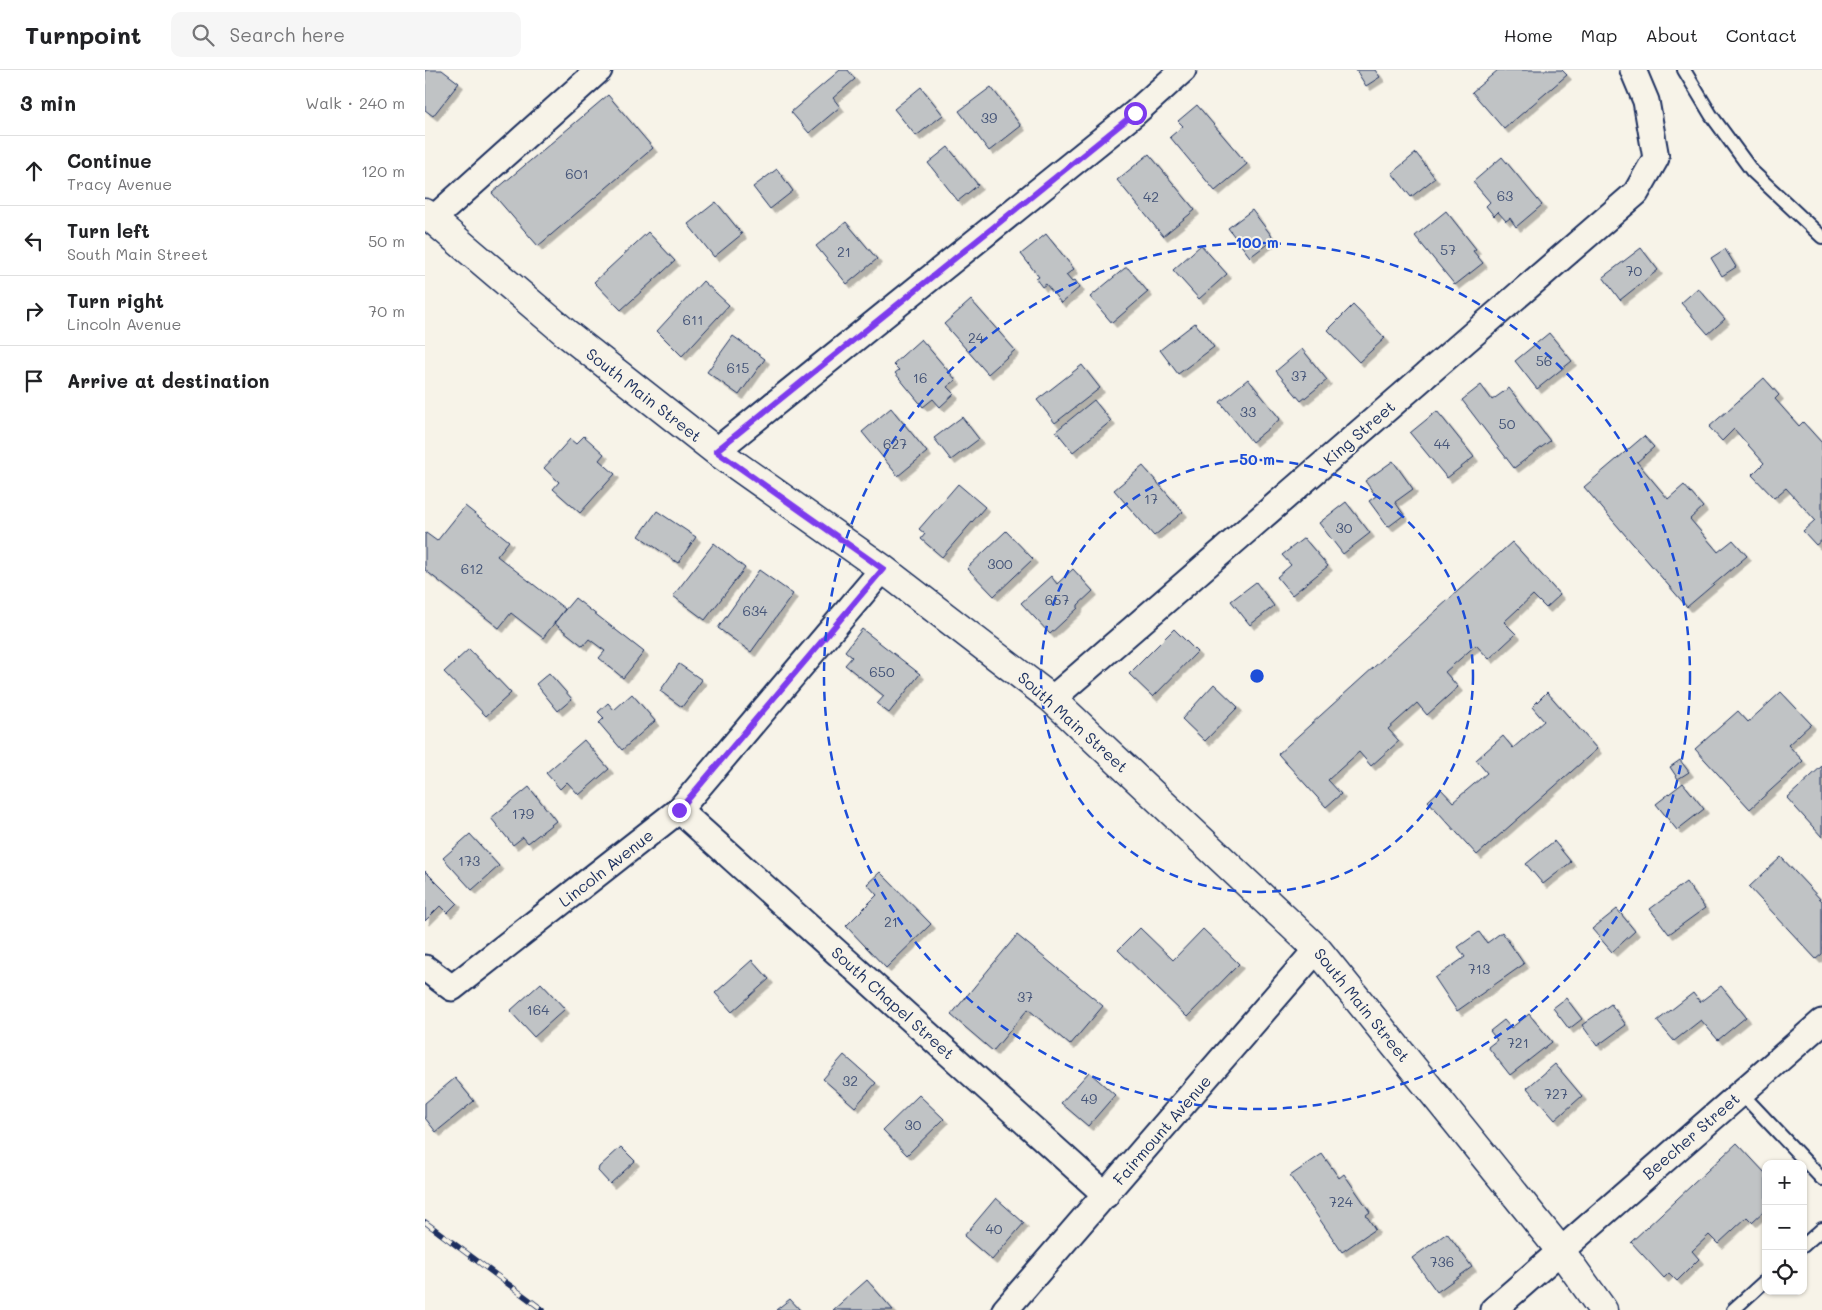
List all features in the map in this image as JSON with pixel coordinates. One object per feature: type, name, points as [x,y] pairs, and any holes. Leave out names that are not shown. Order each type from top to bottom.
[{"type":"main road","name":"South Main Street","points":[[429,216],[565,333],[716,451],[883,569],[1052,699],[1317,949],[1560,1250],[1603,1310]]},
{"type":"street","points":[[429,216],[599,70]]},
{"type":"street","points":[[716,451],[1135,113],[1183,70]]},
{"type":"street","name":"King Street","points":[[1052,699],[1636,193],[1656,158],[1646,101],[1633,70]]},
{"type":"street","name":"Lincoln Avenue","points":[[425,968],[452,988],[679,810],[883,569]]},
{"type":"street","name":"South Chapel Street","points":[[679,810],[1106,1195]]},
{"type":"street","name":"Fairmount Avenue","points":[[1005,1310],[1317,949]]},
{"type":"street","name":"Beecher Street","points":[[1493,1310],[1822,1022]]},
{"type":"lane","points":[[1684,70],[1711,115],[1752,171],[1822,236]]},
{"type":"lane","points":[[1741,1093],[1822,1179]]},
{"type":"lane","points":[[1807,1242],[1822,1229]]},
{"type":"lane","points":[[1733,1310],[1762,1284]]},
{"type":"building","points":[[425,70],[442,70],[459,83],[433,116],[425,110]]},
{"type":"building","points":[[840,70],[848,70],[855,79],[833,98],[840,107],[809,133],[791,112]]},
{"type":"building","points":[[1356,70],[1375,70],[1380,77],[1366,86]]},
{"type":"building","points":[[1498,70],[1562,70],[1567,75],[1504,129],[1472,92]]},
{"type":"building","points":[[921,87],[943,115],[916,136],[894,109]]},
{"type":"building","points":[[991,87],[1021,126],[989,151],[959,111]]},
{"type":"building","points":[[608,95],[653,148],[538,246],[492,193]]},
{"type":"building","points":[[1197,105],[1247,164],[1215,191],[1170,137],[1183,126],[1178,121]]},
{"type":"building","points":[[948,147],[978,185],[958,201],[928,163]]},
{"type":"building","points":[[1416,153],[1435,178],[1411,197],[1392,173]]},
{"type":"building","points":[[1149,154],[1195,210],[1163,236],[1117,180]]},
{"type":"building","points":[[1502,157],[1542,205],[1516,227],[1510,218],[1506,221],[1498,212],[1494,216],[1486,206],[1490,202],[1473,182]]},
{"type":"building","points":[[777,169],[793,191],[770,209],[753,187]]},
{"type":"building","points":[[716,202],[742,234],[714,257],[688,224]]},
{"type":"building","points":[[1252,210],[1274,239],[1250,257],[1228,228]]},
{"type":"building","points":[[1446,211],[1476,249],[1473,251],[1483,263],[1455,285],[1415,236]]},
{"type":"building","points":[[846,222],[877,259],[847,284],[816,246]]},
{"type":"building","points":[[648,232],[675,261],[621,310],[594,282]]},
{"type":"building","points":[[1046,234],[1074,269],[1066,275],[1072,282],[1075,280],[1080,287],[1061,303],[1046,284],[1042,287],[1036,279],[1039,277],[1021,254]]},
{"type":"building","points":[[1201,245],[1227,274],[1199,299],[1173,270]]},
{"type":"building","points":[[1641,248],[1658,270],[1620,300],[1603,277]]},
{"type":"building","points":[[1725,249],[1736,267],[1722,276],[1711,258]]},
{"type":"building","points":[[1125,268],[1128,268],[1148,292],[1112,323],[1090,297]]},
{"type":"building","points":[[703,281],[729,305],[682,356],[657,331]]},
{"type":"building","points":[[1698,288],[1725,319],[1708,334],[1681,303]]},
{"type":"building","points":[[971,300],[1015,350],[988,374],[944,324]]},
{"type":"building","points":[[1353,305],[1385,338],[1359,362],[1328,330]]},
{"type":"building","points":[[1195,323],[1214,347],[1178,374],[1160,350]]},
{"type":"building","points":[[1549,333],[1572,361],[1537,389],[1515,361]]},
{"type":"building","points":[[733,336],[765,359],[739,395],[707,372]]},
{"type":"building","points":[[921,339],[956,380],[947,387],[954,394],[940,407],[933,399],[923,407],[895,373],[899,370],[893,364]]},
{"type":"building","points":[[1302,349],[1327,380],[1301,401],[1276,371]]},
{"type":"building","points":[[1082,365],[1100,388],[1055,423],[1037,400]]},
{"type":"building","points":[[1764,378],[1779,395],[1775,399],[1799,426],[1803,422],[1822,443],[1822,540],[1816,545],[1803,531],[1815,520],[1786,488],[1774,498],[1752,475],[1764,463],[1734,429],[1722,441],[1709,427]]},
{"type":"building","points":[[1248,379],[1280,419],[1252,442],[1220,402]]},
{"type":"building","points":[[1481,385],[1492,400],[1509,388],[1550,441],[1514,468],[1462,400]]},
{"type":"building","points":[[1094,400],[1111,421],[1073,452],[1056,431]]},
{"type":"building","points":[[891,408],[927,452],[898,476],[862,432]]},
{"type":"building","points":[[1437,411],[1474,457],[1447,478],[1410,433]]},
{"type":"building","points":[[962,417],[979,439],[951,460],[934,438]]},
{"type":"building","points":[[584,436],[604,454],[599,460],[615,474],[580,513],[553,489],[559,482],[544,468],[570,439],[576,444]]},
{"type":"building","points":[[1644,436],[1654,447],[1637,462],[1668,499],[1684,485],[1703,507],[1690,519],[1718,552],[1733,540],[1747,556],[1687,607],[1584,487]]},
{"type":"building","points":[[1393,461],[1413,489],[1395,502],[1404,515],[1388,527],[1369,501],[1376,496],[1365,481]]},
{"type":"building","points":[[1143,466],[1183,512],[1154,536],[1114,490]]},
{"type":"building","points":[[958,484],[985,507],[942,557],[921,539],[925,534],[919,529]]},
{"type":"building","points":[[1346,502],[1370,533],[1343,554],[1319,523]]},
{"type":"building","points":[[465,506],[509,541],[497,556],[565,609],[543,638],[511,613],[499,628],[425,570],[426,533],[437,541]]},
{"type":"building","points":[[657,511],[696,537],[678,563],[639,536]]},
{"type":"building","points":[[1006,531],[1033,559],[994,596],[967,568]]},
{"type":"building","points":[[1304,538],[1328,566],[1292,595],[1277,577],[1291,565],[1282,555]]},
{"type":"building","points":[[1512,542],[1560,595],[1546,608],[1533,595],[1504,622],[1516,634],[1489,659],[1476,645],[1445,672],[1458,687],[1427,715],[1417,703],[1388,729],[1399,741],[1371,766],[1359,752],[1328,780],[1341,794],[1326,807],[1278,754]]},
{"type":"building","points":[[714,543],[745,568],[705,620],[673,596]]},
{"type":"building","points":[[1073,569],[1093,591],[1050,634],[1021,603],[1051,576],[1057,584]]},
{"type":"building","points":[[759,570],[793,594],[751,652],[718,628]]},
{"type":"building","points":[[1256,582],[1274,606],[1250,625],[1231,601]]},
{"type":"building","points":[[575,598],[644,652],[623,678],[599,658],[605,651],[589,639],[583,646],[554,623]]},
{"type":"building","points":[[862,629],[920,674],[889,713],[877,704],[884,696],[845,665],[852,657],[845,651]]},
{"type":"building","points":[[1174,629],[1197,652],[1153,697],[1129,674]]},
{"type":"building","points":[[469,649],[511,693],[486,716],[444,672]]},
{"type":"building","points":[[679,664],[702,680],[682,707],[660,691]]},
{"type":"building","points":[[549,673],[572,699],[558,711],[536,684]]},
{"type":"building","points":[[1214,684],[1238,707],[1205,741],[1182,719]]},
{"type":"building","points":[[1547,692],[1597,749],[1477,855],[1428,801],[1441,789],[1453,802],[1487,773],[1476,760],[1503,736],[1513,748],[1544,721],[1532,707]]},
{"type":"building","points":[[1781,692],[1811,724],[1788,745],[1803,761],[1750,809],[1695,749],[1738,711],[1748,722]]},
{"type":"building","points":[[632,694],[655,721],[622,750],[599,723],[604,718],[598,712],[608,703],[614,710]]},
{"type":"building","points":[[584,740],[609,769],[579,795],[567,782],[560,789],[546,773]]},
{"type":"building","points":[[1680,760],[1689,772],[1678,779],[1670,767]]},
{"type":"building","points":[[1822,766],[1822,837],[1787,798]]},
{"type":"building","points":[[1683,783],[1704,809],[1677,830],[1656,804]]},
{"type":"building","points":[[529,787],[556,821],[528,843],[523,837],[513,845],[491,818]]},
{"type":"building","points":[[470,834],[499,866],[472,890],[443,858]]},
{"type":"building","points":[[1554,841],[1571,862],[1543,884],[1526,864]]},
{"type":"building","points":[[1781,857],[1822,901],[1822,954],[1816,959],[1749,887]]},
{"type":"building","points":[[425,871],[457,903],[447,913],[440,906],[425,921]]},
{"type":"building","points":[[880,872],[931,924],[886,968],[846,926],[877,895],[867,884]]},
{"type":"building","points":[[1686,882],[1705,908],[1669,934],[1650,909]]},
{"type":"building","points":[[1617,909],[1635,931],[1612,952],[1592,929]]},
{"type":"building","points":[[1140,928],[1173,960],[1203,929],[1239,964],[1187,1017],[1118,950]]},
{"type":"building","points":[[1479,932],[1487,943],[1502,932],[1524,964],[1457,1011],[1435,978],[1465,957],[1458,947]]},
{"type":"building","points":[[1017,935],[1103,1006],[1070,1045],[1028,1009],[993,1051],[951,1015]]},
{"type":"building","points":[[752,960],[769,979],[732,1012],[715,993]]},
{"type":"building","points":[[541,983],[565,1009],[534,1037],[510,1011]]},
{"type":"building","points":[[1721,986],[1746,1017],[1718,1040],[1701,1020],[1674,1041],[1657,1021],[1693,993],[1700,1002]]},
{"type":"building","points":[[1566,998],[1582,1019],[1569,1029],[1553,1008]]},
{"type":"building","points":[[1611,1004],[1626,1025],[1597,1046],[1582,1025]]},
{"type":"building","points":[[1529,1014],[1552,1042],[1510,1075],[1488,1047],[1497,1040],[1490,1031],[1504,1020],[1511,1028]]},
{"type":"building","points":[[844,1055],[876,1083],[855,1107],[823,1079]]},
{"type":"building","points":[[1555,1064],[1582,1096],[1555,1120],[1527,1088]]},
{"type":"building","points":[[1089,1072],[1115,1095],[1088,1126],[1061,1103]]},
{"type":"building","points":[[455,1078],[474,1101],[436,1132],[425,1118],[425,1103]]},
{"type":"building","points":[[919,1095],[944,1119],[907,1155],[883,1130]]},
{"type":"building","points":[[1737,1143],[1762,1170],[1762,1213],[1752,1222],[1747,1217],[1718,1244],[1709,1235],[1692,1251],[1699,1259],[1677,1281],[1669,1273],[1664,1278],[1631,1242]]},
{"type":"building","points":[[621,1147],[635,1161],[610,1184],[598,1171],[599,1167]]},
{"type":"building","points":[[1322,1154],[1339,1178],[1344,1174],[1370,1212],[1366,1215],[1375,1229],[1342,1252],[1290,1176]]},
{"type":"building","points":[[996,1198],[1024,1223],[992,1260],[964,1236]]},
{"type":"building","points":[[1447,1233],[1472,1267],[1437,1292],[1412,1258]]},
{"type":"building","points":[[867,1280],[893,1310],[833,1310]]},
{"type":"building","points":[[790,1299],[800,1310],[776,1310]]},
{"type":"railway","points":[[425,1222],[543,1310]]},
{"type":"route","points":[[679,810],[883,569],[716,451],[1135,113]]}]
